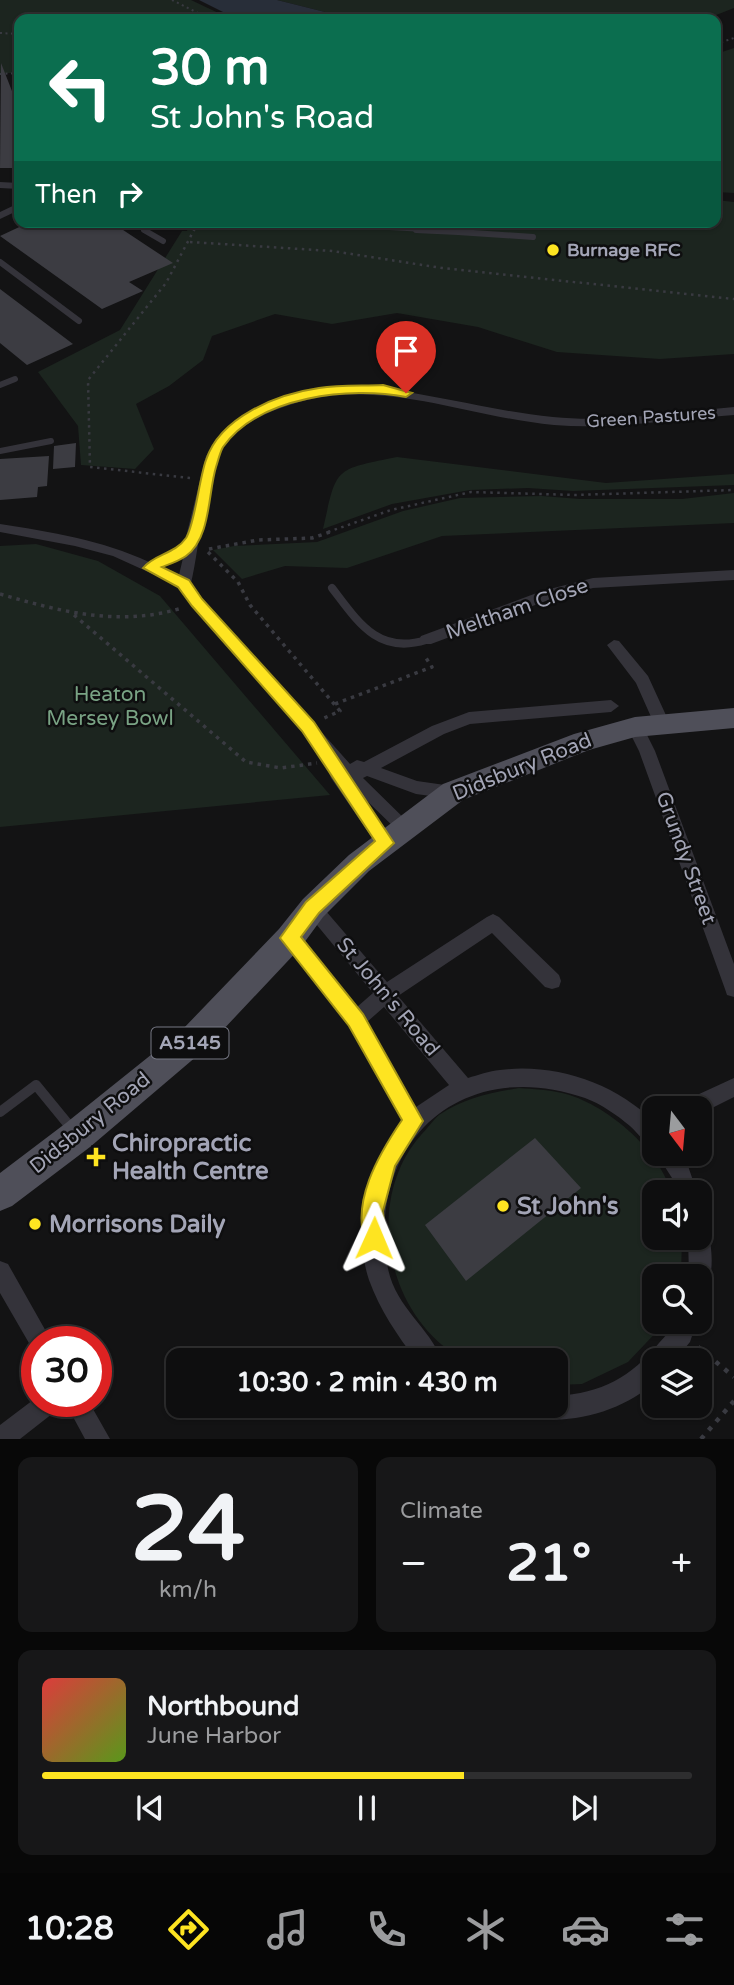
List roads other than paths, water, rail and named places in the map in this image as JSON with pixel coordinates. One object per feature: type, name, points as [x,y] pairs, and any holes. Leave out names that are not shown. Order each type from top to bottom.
[{"type":"main road","name":"Didsbury Road","points":[[0,1194],[78,1135],[193,1040],[290,938],[313,908],[359,863],[453,792],[583,740],[649,725],[734,718]]},
{"type":"street","name":"Green Pastures","points":[[184,583],[199,550],[195,535],[205,480],[217,446],[246,419],[283,400],[319,391],[383,389],[553,421],[610,423],[734,411]]},
{"type":"street","points":[[0,528],[86,544],[118,553],[184,583],[197,602],[352,775],[396,835]]},
{"type":"street","points":[[150,568],[183,552],[195,535]]},
{"type":"street","name":"Meltham Close","points":[[422,642],[547,595],[593,583],[734,575]]},
{"type":"street","name":"Grundy Street","points":[[614,645],[643,680],[649,725],[648,751],[734,989]]},
{"type":"street","points":[[352,775],[438,730],[469,719],[611,706]]},
{"type":"street","points":[[308,726],[352,775],[396,835]]},
{"type":"street","points":[[352,775],[453,792]]},
{"type":"street","name":"St John's Road","points":[[313,908],[463,1087]]},
{"type":"street","points":[[356,1020],[385,994],[494,922],[552,981]]},
{"type":"street","name":"St John's Road","points":[[290,938],[356,1020],[413,1121]]},
{"type":"street","points":[[421,1348],[397,1318],[376,1265],[373,1211],[386,1162],[413,1121],[436,1101],[463,1087],[510,1076],[559,1079],[606,1097],[642,1123]]},
{"type":"street","points":[[712,1098],[734,1087]]},
{"type":"street","points":[[0,1272],[32,1326]]},
{"type":"street","points":[[568,1406],[598,1402],[642,1378]]},
{"type":"street","points":[[1,1439],[30,1417]]},
{"type":"street","points":[[85,1417],[98,1439]]},
{"type":"lane","points":[[142,228],[163,241]]},
{"type":"lane","points":[[391,228],[533,237]]},
{"type":"lane","points":[[458,232],[459,228]]},
{"type":"lane","points":[[0,262],[79,321]]},
{"type":"lane","points":[[0,385],[15,379]]},
{"type":"lane","points":[[0,451],[51,440]]},
{"type":"lane","points":[[332,587],[370,633],[400,647],[422,642]]},
{"type":"lane","points":[[0,1112],[36,1085],[78,1135]]},
{"type":"place","name":"Burnage RFC","points":[[553,250]]},
{"type":"place","name":"Chiropractic Health Centre","points":[[96,1157]]},
{"type":"place","name":"St John's","points":[[503,1206]]},
{"type":"place","name":"Morrisons Daily","points":[[35,1224]]},
{"type":"park label","name":"Heaton Mersey Bowl","points":[[110,706]]}]
